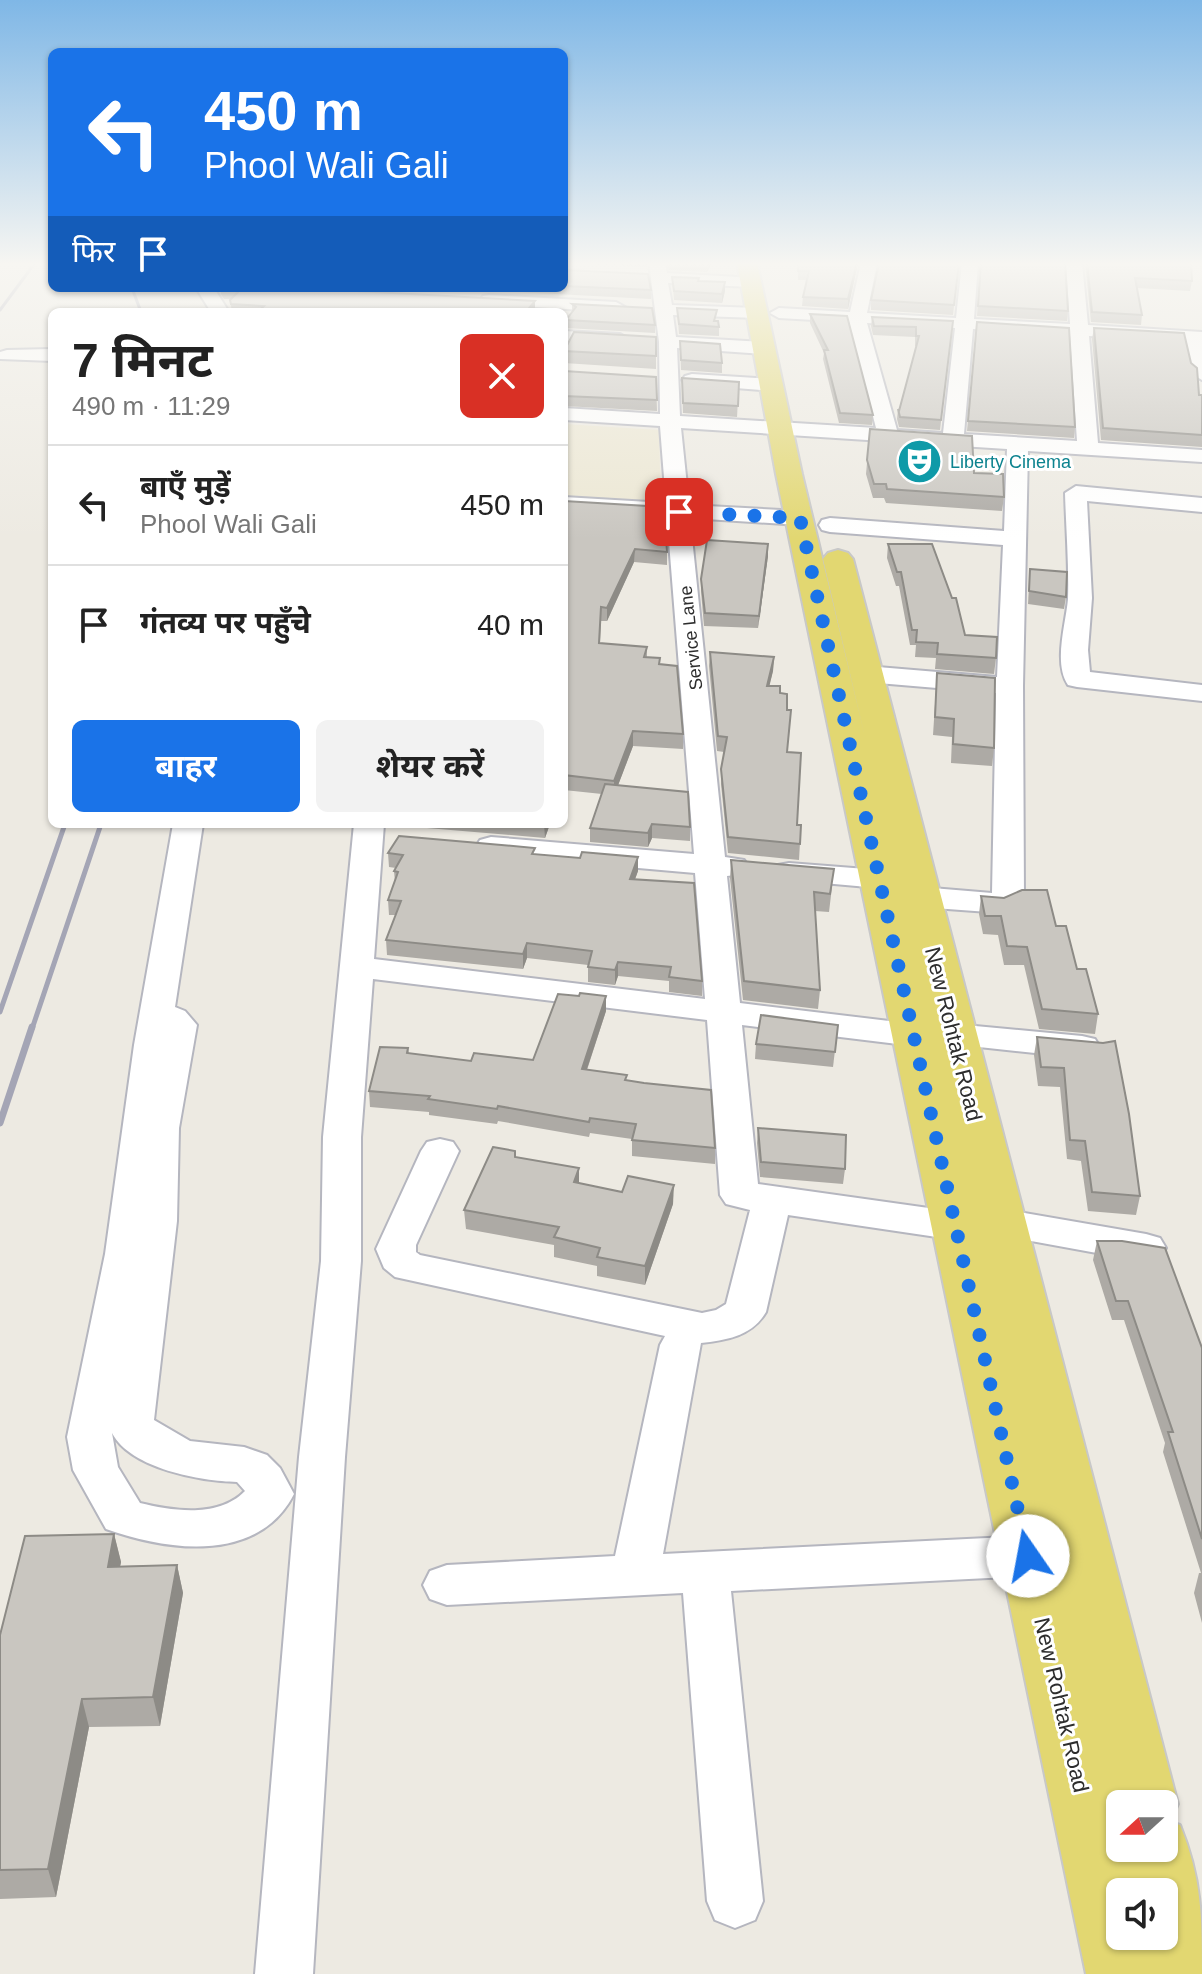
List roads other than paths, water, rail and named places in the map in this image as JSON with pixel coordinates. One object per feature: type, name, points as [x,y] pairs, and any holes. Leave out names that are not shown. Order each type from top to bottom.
[{"type":"main road","name":"New Rohtak Road","points":[[777,355],[979,1224],[1141,1790]]},
{"type":"main road","name":"New Rohtak Road","points":[[815,522],[866,674],[900,888]]},
{"type":"main road","name":"New Rohtak Road","points":[[979,1224],[1028,1556],[1122,1974]]},
{"type":"main road","points":[[1159,1862],[1187,1974]]},
{"type":"street","points":[[7,356],[47,355]]},
{"type":"street","name":"Service Lane","points":[[656,355],[670,421],[740,1195],[772,1199]]},
{"type":"street","points":[[867,355],[888,435]]},
{"type":"street","points":[[953,439],[963,355]]},
{"type":"street","points":[[1081,355],[1088,450]]},
{"type":"street","points":[[660,378],[888,435],[1202,456]]},
{"type":"street","points":[[568,414],[670,421],[790,411]]},
{"type":"street","points":[[461,844],[712,865],[1002,903],[1008,899],[1010,685],[1018,443]]},
{"type":"street","points":[[1202,505],[1076,493],[1080,598],[1075,650],[1077,679],[1202,693]]},
{"type":"street","points":[[568,504],[1017,539]]},
{"type":"street","points":[[866,674],[1010,685]]},
{"type":"street","points":[[158,1013],[173,1018],[180,1025],[160,1128],[157,1221],[131,1427],[154,1447],[170,1453],[207,1463],[246,1464],[259,1473],[271,1494],[263,1507],[220,1527],[176,1530],[123,1516],[96,1470],[89,1437],[125,1254],[158,1013],[187,828]]},
{"type":"street","points":[[284,1974],[322,1457],[341,1261],[342,1137],[355,967],[378,833]]},
{"type":"street","points":[[355,967],[724,1013],[934,1035],[1100,1048]]},
{"type":"street","points":[[440,1151],[396,1245],[395,1255],[401,1262],[409,1267],[702,1328],[727,1324],[745,1312],[772,1199],[979,1224],[1162,1251]]},
{"type":"street","points":[[635,1576],[681,1345]]},
{"type":"street","points":[[447,1585],[1028,1556]]},
{"type":"street","points":[[705,1572],[735,1901]]},
{"type":"railway","points":[[0,1012],[64,828]]},
{"type":"railway","points":[[32,1029],[100,828]]},
{"type":"railway","points":[[0,1123],[32,1027]]},
{"type":"place","name":"Liberty Cinema","points":[[919,462]]}]
